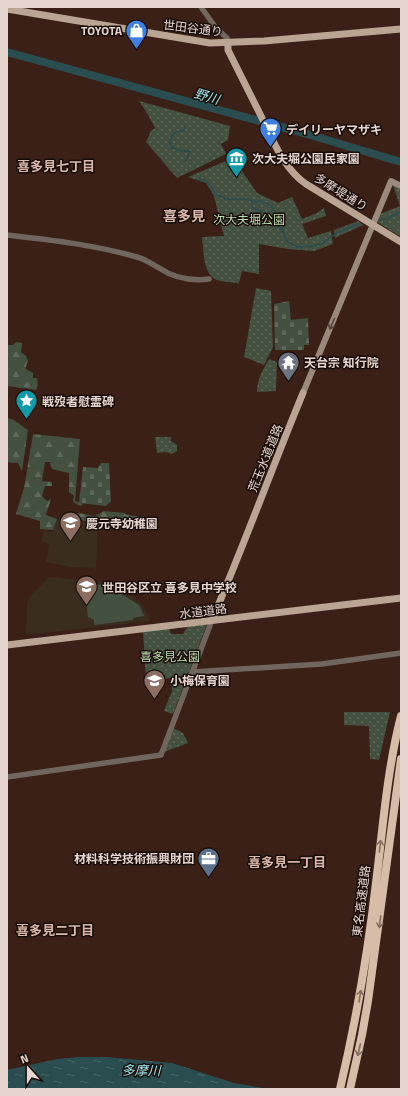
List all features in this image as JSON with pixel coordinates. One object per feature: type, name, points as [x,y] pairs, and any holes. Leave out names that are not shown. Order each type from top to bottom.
[{"type":"highway","name":"東名高速道路","points":[[340,1089],[359,998],[375,892],[389,776],[401,716]]},
{"type":"highway","name":"東名高速道路","points":[[350,1089],[362,1035],[375,960],[394,800],[401,759]]},
{"type":"main road","name":"世田谷通り","points":[[7,9],[202,42],[228,43],[401,29]]},
{"type":"main road","name":"多摩堤通り","points":[[228,43],[228,50],[269,132],[286,164],[293,173],[299,179],[401,242]]},
{"type":"main road","name":"荒玉水道道路","points":[[212,620],[303,393],[391,181],[401,186]]},
{"type":"main road","name":"水道道路","points":[[7,645],[401,598]]},
{"type":"street","points":[[200,7],[216,28],[227,38],[228,43]]},
{"type":"street","points":[[7,235],[76,244],[140,257],[160,269],[183,278],[196,280],[209,279]]},
{"type":"street","name":"荒玉水道道路","points":[[7,777],[161,755],[212,620]]},
{"type":"street","points":[[192,672],[322,664],[401,653]]},
{"type":"shaded area","name":"慶元寺幼稚園","points":[[57,519],[91,522],[94,526],[98,526],[96,568],[71,567],[46,562],[49,544],[41,541],[44,531],[52,532]]},
{"type":"shaded area","name":"世田谷区立 喜多見中学校","points":[[53,577],[96,582],[115,581],[143,605],[150,621],[26,635],[27,603],[29,598],[48,578]]},
{"type":"green space","points":[[139,101],[230,126],[228,140],[221,144],[226,154],[177,178],[146,142],[151,131],[155,128]]},
{"type":"green space","name":"次大夫堀公園","points":[[233,158],[257,193],[278,203],[292,197],[302,219],[317,213],[324,208],[326,216],[302,224],[308,238],[331,231],[333,244],[314,251],[288,249],[259,244],[259,274],[242,271],[239,283],[220,281],[212,277],[206,267],[202,237],[224,236],[214,196],[206,183],[188,177]]},
{"type":"green space","points":[[393,185],[401,188],[401,237],[377,222],[380,214],[400,206]]},
{"type":"green space","points":[[358,221],[363,225],[335,238],[334,230]]},
{"type":"green space","points":[[256,288],[271,291],[273,347],[264,365],[244,357]]},
{"type":"green space","points":[[289,301],[291,320],[308,318],[309,345],[304,345],[304,350],[275,350],[274,304]]},
{"type":"green space","points":[[16,342],[22,343],[21,352],[26,356],[28,361],[26,369],[33,373],[33,378],[37,378],[38,385],[36,390],[7,386],[7,345],[13,345]]},
{"type":"green space","points":[[269,359],[277,362],[276,391],[257,392],[259,379]]},
{"type":"green space","points":[[7,418],[16,421],[28,430],[22,471],[18,463],[7,462]]},
{"type":"green space","points":[[33,434],[80,439],[75,501],[83,504],[81,506],[73,501],[74,496],[69,492],[69,473],[52,469],[50,462],[45,462],[42,481],[52,482],[52,486],[45,486],[42,496],[47,501],[51,499],[46,515],[57,519],[53,530],[40,529],[40,521],[16,514],[24,488]]},
{"type":"green space","points":[[155,437],[171,437],[171,441],[177,445],[177,451],[172,454],[166,452],[157,453]]},
{"type":"green space","points":[[101,463],[109,463],[111,501],[106,506],[79,503],[83,467],[98,468]]},
{"type":"green space","points":[[104,511],[146,517],[144,527],[138,530],[94,526],[91,522],[74,519],[73,514],[79,513],[95,516]]},
{"type":"green space","points":[[112,584],[123,595],[139,605],[144,616],[133,618],[133,620],[94,625],[94,620],[88,617],[84,585]]},
{"type":"green space","name":"喜多見公園","points":[[207,624],[173,714],[164,711],[172,691],[171,678],[146,680],[143,632],[169,628],[171,634],[183,634],[188,626]]},
{"type":"green space","points":[[344,712],[390,712],[379,760],[370,759],[369,726],[344,725]]},
{"type":"green space","points":[[173,728],[183,733],[188,743],[164,752]]},
{"type":"water","name":"多摩川","points":[[107,1057],[172,1063],[234,1083],[269,1089],[7,1089],[7,1070],[57,1059]]},
{"type":"waterway","name":"野川","points":[[7,52],[307,134],[401,162]]},
{"type":"waterway","points":[[185,127],[184,131],[175,133],[172,136],[170,143],[172,148],[190,152],[185,162]]},
{"type":"waterway","points":[[199,178],[208,183],[217,195],[227,199],[247,199],[267,203],[273,208],[275,214],[282,220],[284,234]]},
{"type":"waterway","points":[[251,201],[253,208],[264,213],[265,218],[272,221]]},
{"type":"waterway","points":[[379,220],[401,212]]},
{"type":"waterway","points":[[272,221],[277,223],[288,242],[298,247],[321,244],[337,233],[358,224]]},
{"type":"place","name":"TOYOTA","points":[[137,50]]},
{"type":"place","name":"デイリーヤマザキ","points":[[270,148]]},
{"type":"place","name":"次大夫堀公園民家園","points":[[236,178]]},
{"type":"place","name":"天台宗 知行院","points":[[288,382]]},
{"type":"place","name":"戦歿者慰霊碑","points":[[26,420]]},
{"type":"place","name":"慶元寺幼稚園","points":[[71,542]]},
{"type":"place","name":"世田谷区立 喜多見中学校","points":[[86,606]]},
{"type":"place","name":"小梅保育園","points":[[154,700]]},
{"type":"place","name":"材料科学技術振興財団","points":[[209,878]]},
{"type":"district","name":"喜多見七丁目","points":[[56,166]]},
{"type":"district","name":"喜多見","points":[[184,215]]},
{"type":"district","name":"喜多見一丁目","points":[[287,862]]},
{"type":"district","name":"喜多見二丁目","points":[[55,930]]}]
